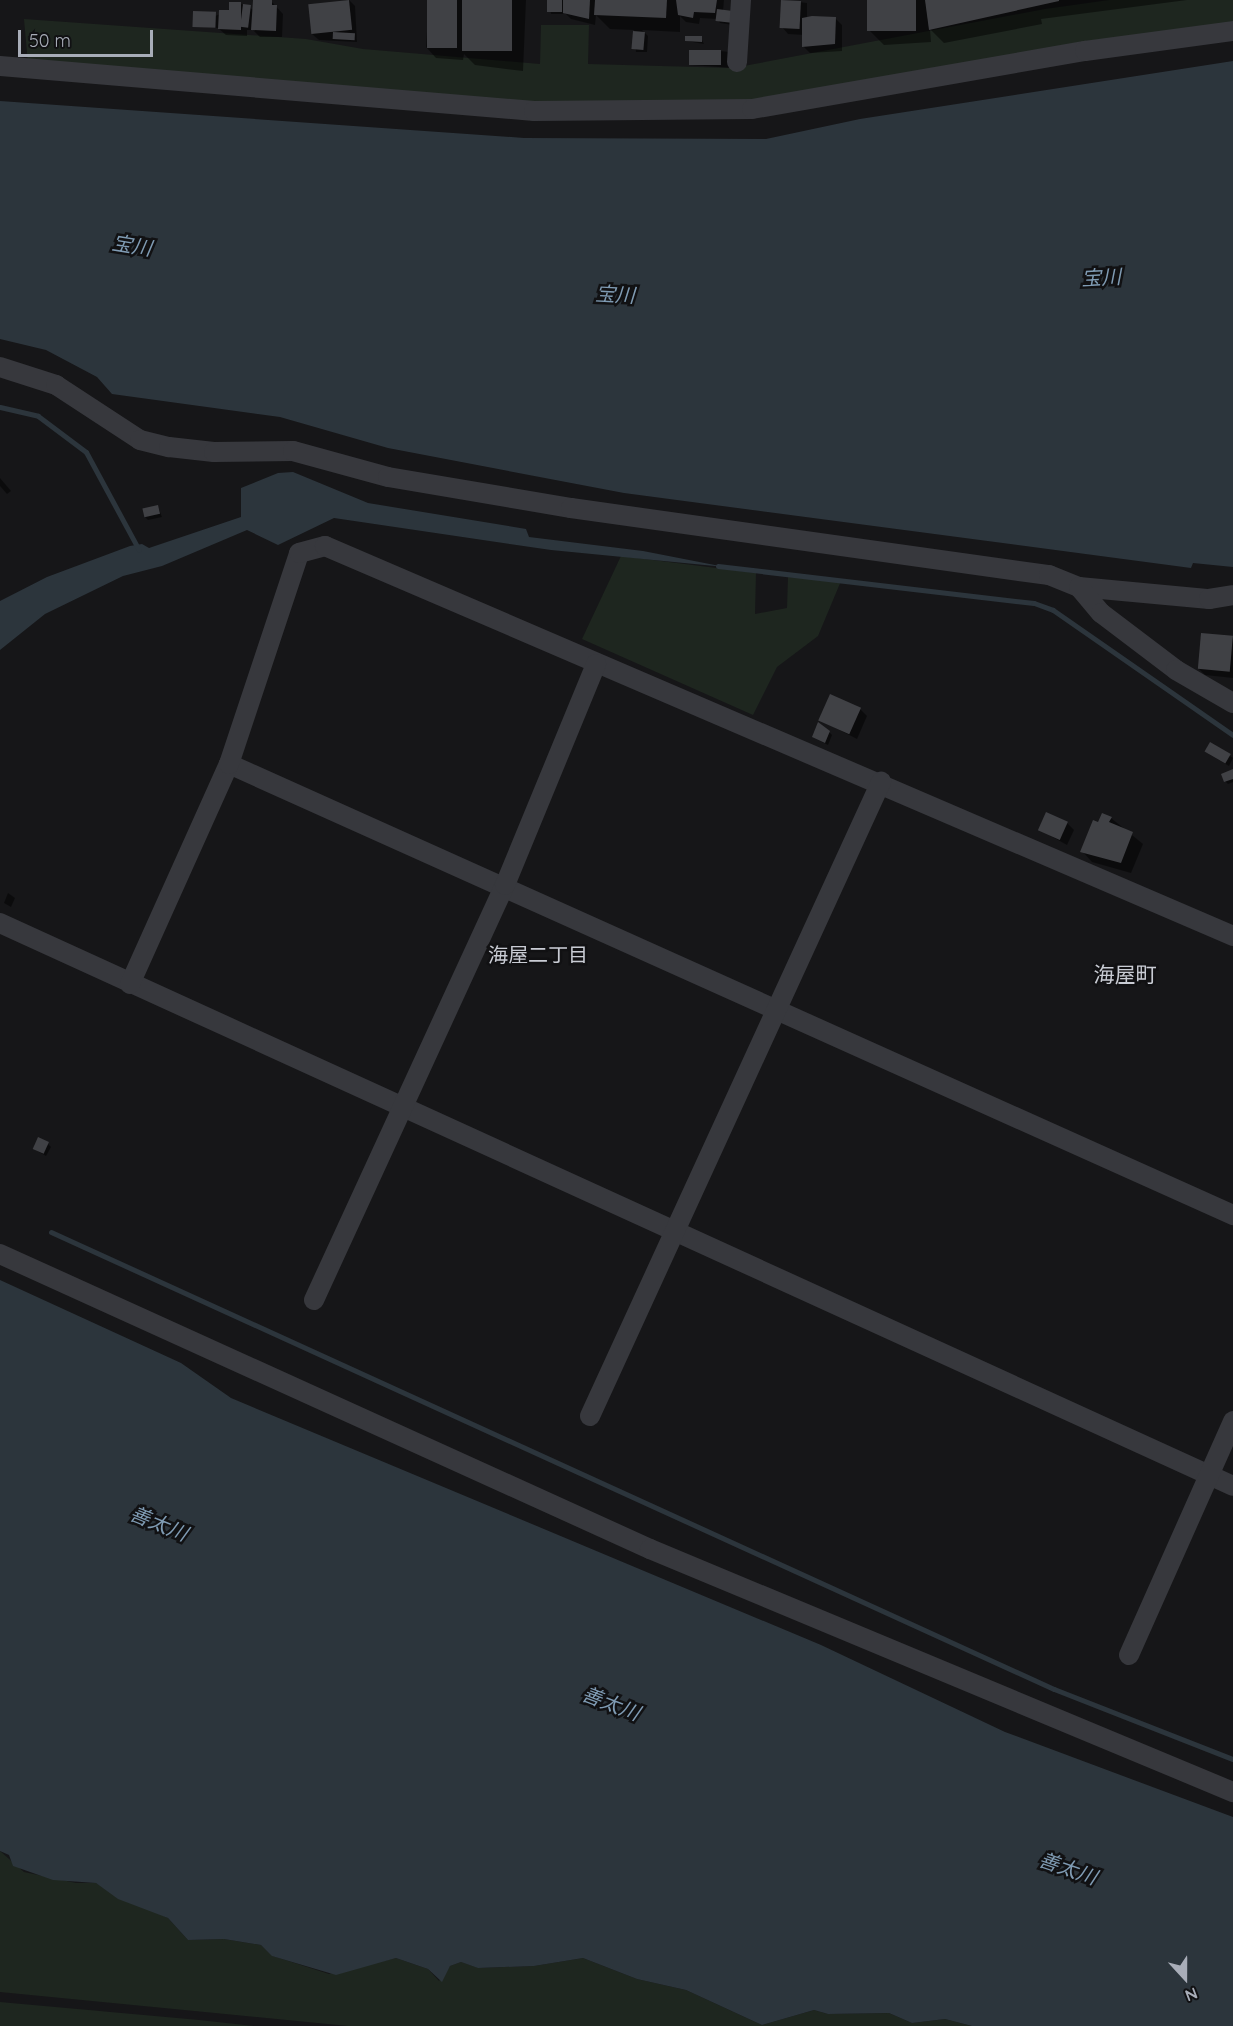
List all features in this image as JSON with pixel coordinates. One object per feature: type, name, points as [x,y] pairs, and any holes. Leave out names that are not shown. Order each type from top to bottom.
[{"type":"street","points":[[737,62],[741,0]]},
{"type":"street","points":[[0,66],[534,111],[752,109],[1086,51],[1233,31]]},
{"type":"street","points":[[0,367],[57,385],[140,440],[169,447],[214,452],[293,451],[388,477],[582,509],[1049,575],[1079,587],[1209,599],[1233,595]]},
{"type":"street","points":[[130,984],[229,764],[299,553],[325,546],[596,664],[881,782],[1233,936]]},
{"type":"street","points":[[1079,587],[1101,612],[1167,663],[1233,703]]},
{"type":"street","points":[[314,1300],[505,885],[596,664]]},
{"type":"street","points":[[229,764],[505,885],[1233,1215]]},
{"type":"street","points":[[590,1416],[881,782]]},
{"type":"street","points":[[0,923],[1233,1486]]},
{"type":"street","points":[[0,1254],[650,1549],[1233,1792]]},
{"type":"street","points":[[1129,1655],[1233,1421]]},
{"type":"shaded area","points":[[1109,0],[1233,0],[1233,24],[753,102],[472,102],[28,63],[24,19],[306,39],[363,49],[540,64],[541,25],[589,25],[588,64],[733,68],[1045,9]]},
{"type":"shaded area","points":[[621,556],[756,573],[755,614],[787,608],[788,577],[841,581],[818,636],[777,667],[753,715],[582,639]]},
{"type":"shaded area","points":[[0,1851],[24,1872],[76,1883],[96,1883],[168,1918],[188,1940],[224,1939],[261,1945],[273,1956],[329,1974],[396,1958],[428,1969],[439,1981],[450,1966],[461,1962],[479,1968],[534,1966],[583,1958],[637,1979],[686,1990],[762,2025],[814,2010],[828,2014],[889,2013],[912,2023],[945,2019],[972,2026],[348,2026],[0,1992]]},
{"type":"shaded area","points":[[0,2002],[199,2020],[254,2026],[0,2026]]},
{"type":"water","name":"宝川","points":[[1233,61],[1233,567],[1193,563],[1191,568],[624,493],[388,448],[280,417],[112,394],[97,377],[46,350],[0,339],[0,101],[524,138],[766,139],[860,119]]},
{"type":"water","points":[[293,472],[368,503],[526,529],[529,537],[643,551],[725,567],[551,550],[334,518],[278,545],[247,530],[162,566],[123,576],[45,614],[0,650],[0,601],[47,577],[130,546],[142,544],[149,548],[241,517],[241,488],[278,473]]},
{"type":"water","name":"善太川","points":[[0,1280],[181,1363],[231,1398],[821,1645],[1005,1732],[1233,1817],[1233,2026],[972,2026],[945,2019],[912,2023],[889,2013],[828,2014],[814,2010],[762,2025],[686,1990],[637,1979],[583,1958],[534,1966],[478,1968],[461,1962],[450,1966],[442,1982],[428,1969],[396,1958],[336,1975],[272,1956],[261,1945],[224,1939],[188,1940],[168,1918],[118,1899],[96,1883],[53,1880],[13,1866],[9,1855],[0,1851]]},
{"type":"building","points":[[253,0],[272,0],[272,5],[277,5],[276,31],[251,30]]},
{"type":"building","points":[[349,0],[352,30],[311,34],[308,4]]},
{"type":"building","points":[[427,0],[457,0],[457,48],[427,48]]},
{"type":"building","points":[[462,0],[512,0],[512,51],[462,51]]},
{"type":"building","points":[[547,0],[562,0],[562,12],[547,12]]},
{"type":"building","points":[[563,0],[590,0],[589,19],[563,13]]},
{"type":"building","points":[[595,0],[667,0],[666,18],[594,15]]},
{"type":"building","points":[[676,0],[717,0],[715,13],[694,12],[693,18],[678,15]]},
{"type":"building","points":[[781,0],[801,1],[800,29],[780,28]]},
{"type":"building","points":[[867,0],[916,0],[916,31],[867,31]]},
{"type":"building","points":[[925,0],[1059,0],[1059,1],[929,30]]},
{"type":"building","points":[[229,2],[241,2],[241,30],[218,29],[219,10],[229,10]]},
{"type":"building","points":[[243,4],[251,5],[248,28],[240,27]]},
{"type":"building","points":[[717,9],[733,11],[731,23],[716,21]]},
{"type":"building","points":[[193,11],[216,12],[215,28],[192,27]]},
{"type":"building","points":[[836,17],[835,44],[802,47],[802,18]]},
{"type":"building","points":[[633,31],[645,32],[643,50],[631,49]]},
{"type":"building","points":[[333,32],[355,33],[355,40],[333,39]]},
{"type":"building","points":[[685,36],[702,36],[702,42],[685,41]]},
{"type":"building","points":[[689,50],[721,50],[721,65],[689,65]]},
{"type":"building","points":[[158,505],[160,514],[144,517],[142,509]]},
{"type":"building","points":[[1201,633],[1233,636],[1230,672],[1198,669]]},
{"type":"building","points":[[830,694],[861,708],[849,734],[818,720]]},
{"type":"building","points":[[818,722],[830,731],[825,743],[812,737]]},
{"type":"building","points":[[1210,742],[1231,754],[1225,764],[1204,752]]},
{"type":"building","points":[[1233,769],[1233,779],[1224,782],[1221,774]]},
{"type":"building","points":[[1046,812],[1068,822],[1060,840],[1038,830]]},
{"type":"building","points":[[1102,813],[1112,817],[1109,822],[1133,832],[1121,863],[1080,852],[1093,820],[1098,822]]},
{"type":"building","points":[[38,1137],[49,1142],[44,1154],[33,1149]]},
{"type":"waterway","points":[[0,407],[38,416],[86,452],[139,550]]},
{"type":"waterway","points":[[718,566],[1034,603],[1053,610],[1233,735]]},
{"type":"waterway","points":[[51,1232],[1054,1689],[1233,1759]]},
{"type":"district","name":"海屋二丁目","points":[[538,954]]},
{"type":"district","name":"海屋町","points":[[1125,974]]}]
